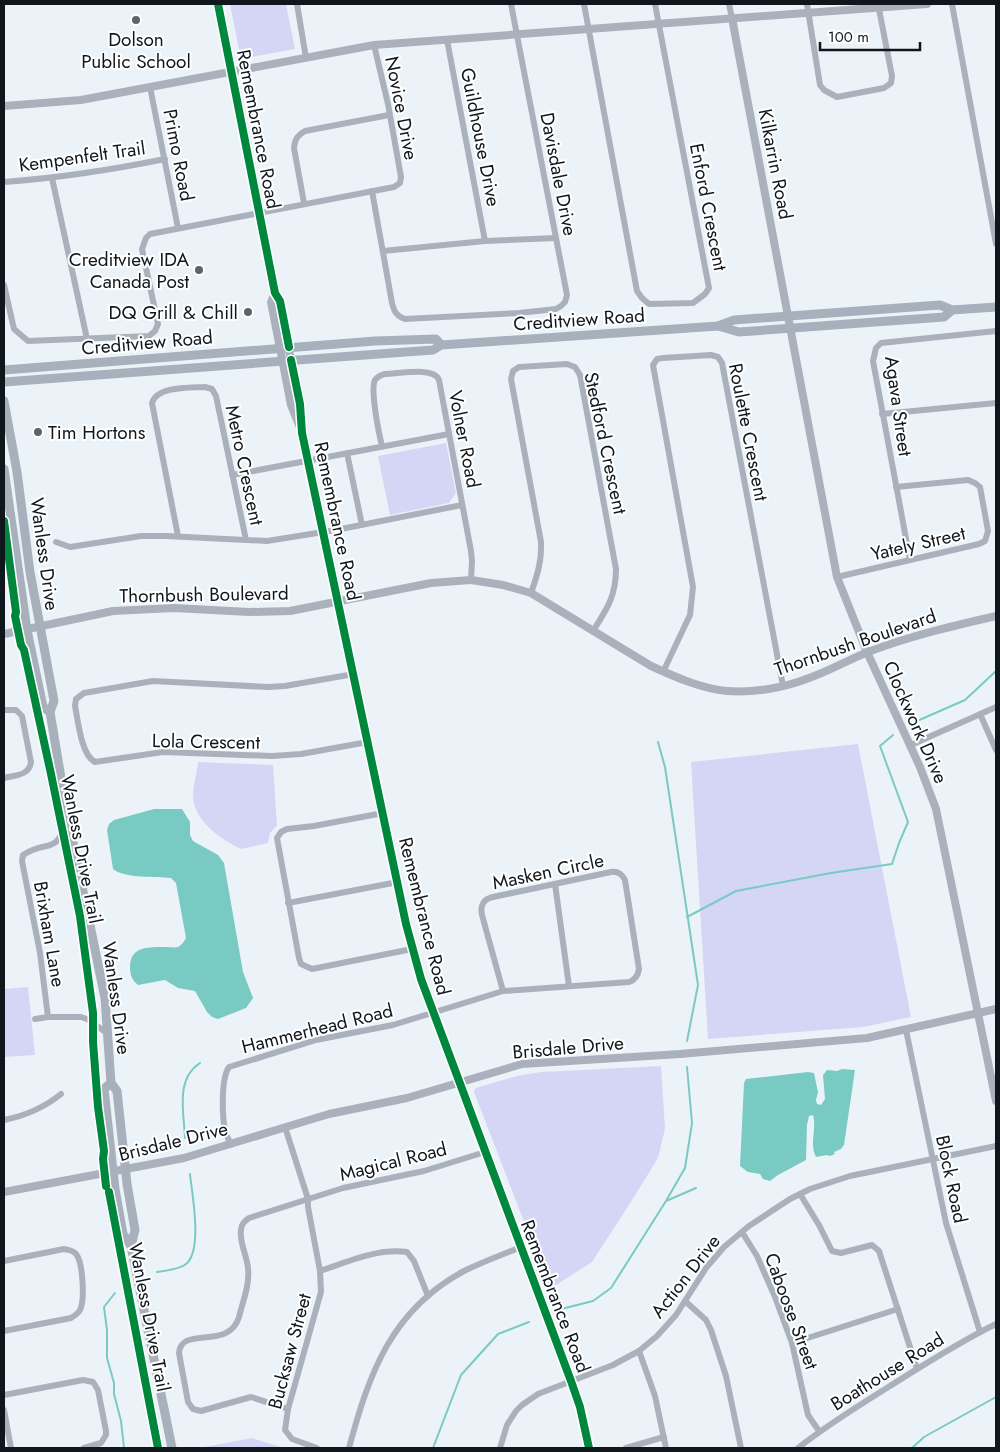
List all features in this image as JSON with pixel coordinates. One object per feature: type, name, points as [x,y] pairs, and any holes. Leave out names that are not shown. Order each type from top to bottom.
[{"type":"main road","name":"Creditview Road","points":[[4,382],[433,350],[441,344],[718,326],[734,320],[940,305],[952,310],[996,307]]},
{"type":"main road","name":"Creditview Road","points":[[718,326],[739,332],[791,329],[944,317],[952,310]]},
{"type":"main road","name":"Creditview Road","points":[[4,370],[284,348],[436,339],[441,344]]},
{"type":"main road","points":[[194,367],[208,360],[210,353]]},
{"type":"main road","name":"Wanless Drive","points":[[4,401],[18,479],[30,572],[54,700],[50,712],[68,818],[103,989],[111,1083],[117,1091],[125,1170],[135,1230],[131,1246]]},
{"type":"main road","name":"Wanless Drive","points":[[4,469],[27,630],[43,707],[50,712]]},
{"type":"main road","name":"Wanless Drive","points":[[111,1083],[104,1089],[112,1173],[123,1234],[131,1246],[172,1448]]},
{"type":"street","name":"Remembrance Road","points":[[218,4],[275,293],[280,301],[291,405],[302,433],[412,949],[432,1012],[571,1381],[580,1407],[589,1448]]},
{"type":"street","points":[[297,4],[306,58]]},
{"type":"street","name":"Davisdale Drive","points":[[383,251],[392,303],[397,315],[401,318],[520,313],[556,309],[565,302],[567,295],[510,4]]},
{"type":"street","points":[[584,4],[589,29]]},
{"type":"street","points":[[655,4],[659,24]]},
{"type":"street","points":[[729,4],[732,18]]},
{"type":"street","points":[[807,4],[820,85],[824,90],[837,97],[884,88],[891,83],[892,76],[878,6]]},
{"type":"street","points":[[4,106],[81,100],[374,45],[809,13],[878,6],[927,4]]},
{"type":"street","points":[[952,4],[996,244]]},
{"type":"street","name":"Kilkarrin Road","points":[[732,18],[791,329]]},
{"type":"street","name":"Enford Crescent","points":[[589,29],[637,291],[649,304],[694,303],[700,300],[708,288],[659,24]]},
{"type":"street","name":"Guildhouse Drive","points":[[447,40],[485,241]]},
{"type":"street","name":"Novice Drive","points":[[259,212],[394,187],[400,183],[401,177],[374,45]]},
{"type":"street","name":"Primo Road","points":[[150,87],[178,228]]},
{"type":"street","points":[[304,203],[294,148],[295,139],[304,131],[389,115]]},
{"type":"street","name":"Kempenfelt Trail","points":[[4,182],[52,178],[165,160]]},
{"type":"street","points":[[52,178],[87,339]]},
{"type":"street","points":[[372,191],[383,251],[485,241],[556,238]]},
{"type":"street","points":[[4,285],[14,330],[28,341],[149,336],[155,332],[158,324],[142,249],[143,243],[150,234],[259,212]]},
{"type":"street","name":"Clockwork Drive","points":[[791,329],[838,577],[867,652],[911,745],[936,809],[996,1101]]},
{"type":"street","name":"Agava Street","points":[[910,560],[873,361],[876,348],[881,343],[996,331]]},
{"type":"street","name":"Roulette Crescent","points":[[663,672],[690,615],[693,587],[653,365],[657,359],[711,355],[718,357],[722,363],[782,686]]},
{"type":"street","name":"Stedford Crescent","points":[[531,593],[542,558],[542,542],[511,379],[514,371],[519,367],[567,364],[576,367],[580,375],[616,569],[614,594],[606,612],[593,631]]},
{"type":"street","name":"Volner Road","points":[[382,446],[377,424],[374,385],[376,379],[385,374],[428,372],[438,377],[472,561],[471,580]]},
{"type":"street","name":"Metro Crescent","points":[[178,536],[152,407],[155,396],[161,391],[205,387],[212,389],[216,396],[246,540]]},
{"type":"street","points":[[882,414],[996,403]]},
{"type":"street","points":[[232,475],[449,434]]},
{"type":"street","points":[[347,454],[362,525]]},
{"type":"street","name":"Yately Street","points":[[838,577],[980,544],[985,541],[988,531],[980,487],[975,483],[968,480],[896,487]]},
{"type":"street","points":[[56,542],[70,547],[141,536],[267,540],[324,532],[462,505]]},
{"type":"street","name":"Thornbush Boulevard","points":[[4,634],[40,628],[113,611],[191,608],[249,612],[290,611],[431,583],[471,580],[503,585],[531,593],[650,666],[685,680],[725,691],[782,686],[809,678],[867,652],[911,637],[996,616]]},
{"type":"street","name":"Lola Crescent","points":[[354,674],[285,686],[268,687],[153,681],[84,693],[78,696],[75,706],[85,753],[90,760],[95,762],[163,752],[272,756],[301,754],[368,742]]},
{"type":"street","points":[[911,745],[996,707]]},
{"type":"street","points":[[4,710],[16,710],[22,716],[31,762],[30,768],[26,772],[4,778]]},
{"type":"street","points":[[980,714],[996,750]]},
{"type":"street","points":[[383,813],[288,829],[281,832],[277,838],[299,958],[301,964],[312,969],[412,949]]},
{"type":"street","name":"Brixham Lane","points":[[48,1017],[40,953],[22,861],[23,854],[58,841],[68,818]]},
{"type":"street","name":"Masken Circle","points":[[432,1012],[503,991],[629,982],[636,977],[639,969],[624,877],[618,872],[611,872],[488,898],[482,904],[482,915],[503,991]]},
{"type":"street","points":[[288,903],[398,882]]},
{"type":"street","points":[[555,884],[569,986]]},
{"type":"street","name":"Brisdale Drive","points":[[4,1192],[184,1158],[329,1114],[407,1098],[522,1064],[680,1054],[850,1040],[996,1010]]},
{"type":"street","name":"Hammerhead Road","points":[[231,1145],[225,1131],[223,1117],[224,1076],[229,1067],[316,1040],[393,1025],[432,1012]]},
{"type":"street","points":[[35,1018],[81,1017],[107,1033]]},
{"type":"street","name":"Block Road","points":[[906,1030],[946,1223],[980,1332]]},
{"type":"street","points":[[4,1120],[22,1116],[51,1102],[61,1094]]},
{"type":"street","name":"Bucksaw Street","points":[[285,1127],[308,1199],[320,1271],[321,1292],[288,1409],[285,1426],[289,1437],[317,1448]]},
{"type":"street","name":"Action Drive","points":[[500,1448],[507,1425],[522,1405],[538,1394],[613,1365],[640,1351],[666,1327],[714,1258],[724,1247],[742,1232],[800,1194],[850,1176],[996,1146]]},
{"type":"street","name":"Magical Road","points":[[288,1409],[251,1397],[205,1410],[193,1408],[188,1402],[179,1349],[183,1342],[187,1340],[226,1334],[237,1323],[248,1284],[248,1269],[241,1234],[245,1220],[356,1184],[424,1171],[485,1152]]},
{"type":"street","points":[[800,1194],[832,1251],[841,1253],[872,1245],[880,1251],[917,1369]]},
{"type":"street","name":"Caboose Street","points":[[742,1232],[765,1273],[792,1343],[808,1415],[819,1431]]},
{"type":"street","points":[[349,1448],[361,1402],[383,1351],[400,1326],[428,1296],[463,1272],[520,1247]]},
{"type":"street","points":[[4,1262],[64,1249],[69,1250],[77,1256],[82,1283],[82,1301],[80,1310],[71,1318],[4,1331]]},
{"type":"street","points":[[320,1271],[375,1254],[394,1251],[407,1252],[414,1260],[428,1296]]},
{"type":"street","points":[[685,1301],[706,1320],[711,1330],[726,1376],[741,1448]]},
{"type":"street","points":[[792,1343],[898,1310]]},
{"type":"street","name":"Boathouse Road","points":[[798,1448],[819,1431],[917,1369],[996,1324]]},
{"type":"street","points":[[640,1351],[655,1396],[666,1448]]},
{"type":"street","points":[[4,1394],[83,1380],[93,1382],[98,1390],[106,1435],[102,1443],[84,1448]]},
{"type":"street","points":[[4,1410],[11,1448]]},
{"type":"street","points":[[626,1448],[664,1437]]},
{"type":"shaded area","points":[[230,4],[286,4],[295,49],[241,59]]},
{"type":"shaded area","points":[[446,443],[456,493],[449,503],[390,515],[378,456]]},
{"type":"shaded area","points":[[858,744],[911,1017],[863,1027],[708,1039],[691,762]]},
{"type":"shaded area","points":[[198,762],[273,765],[277,825],[270,833],[268,843],[241,849],[217,835],[203,822],[198,814],[193,796]]},
{"type":"shaded area","points":[[154,809],[182,809],[190,822],[190,835],[193,841],[218,855],[224,863],[243,972],[253,998],[246,1008],[218,1019],[212,1017],[207,1012],[195,991],[178,988],[165,980],[138,985],[131,975],[131,960],[137,951],[147,948],[178,947],[186,938],[176,883],[171,878],[133,876],[113,869],[107,830],[109,824],[114,820]]},
{"type":"shaded area","points":[[28,987],[35,1055],[4,1057],[4,989]]},
{"type":"shaded area","points":[[661,1066],[665,1129],[658,1158],[592,1262],[550,1289],[474,1092],[476,1088],[517,1076],[541,1072]]},
{"type":"shaded area","points":[[842,1069],[855,1070],[844,1145],[841,1149],[830,1156],[816,1157],[813,1147],[813,1115],[809,1116],[807,1125],[806,1160],[770,1181],[763,1179],[760,1174],[748,1172],[740,1166],[744,1083],[746,1079],[808,1072],[814,1073],[818,1092],[816,1100],[817,1104],[821,1105],[825,1099],[823,1075],[827,1070],[837,1071]]},
{"type":"shaded area","points":[[252,1438],[284,1448],[199,1448]]},
{"type":"waterway","points":[[917,721],[965,700],[996,671]]},
{"type":"waterway","points":[[687,917],[736,891],[831,873],[892,864],[908,822],[880,746],[893,735]]},
{"type":"waterway","points":[[658,742],[665,767],[698,985],[687,1041]]},
{"type":"waterway","points":[[185,1138],[184,1087],[192,1070],[200,1063]]},
{"type":"waterway","points":[[561,1309],[593,1301],[611,1288],[685,1168],[692,1123],[687,1067]]},
{"type":"waterway","points":[[157,1272],[180,1267],[186,1264],[191,1257],[194,1247],[195,1221],[190,1174]]},
{"type":"waterway","points":[[666,1201],[696,1188]]},
{"type":"waterway","points":[[115,1293],[104,1307],[107,1330],[107,1358],[114,1383],[114,1394],[121,1421],[124,1448]]},
{"type":"waterway","points":[[433,1448],[461,1375],[498,1334],[529,1322]]},
{"type":"waterway","points":[[912,1448],[924,1437],[996,1397]]},
{"type":"cycle path","points":[[218,4],[275,293],[280,301],[289,347]]},
{"type":"cycle path","points":[[291,360],[300,404],[302,433],[406,924],[421,979],[571,1381],[580,1407],[589,1448]]},
{"type":"cycle path","name":"Wanless Drive Trail","points":[[4,521],[15,616],[51,774],[80,916],[93,1013],[93,1042],[106,1186]]},
{"type":"cycle path","name":"Wanless Drive Trail","points":[[109,1192],[158,1448]]},
{"type":"place","name":"Dolson Public School","points":[[136,20]]},
{"type":"place","name":"Creditview IDA Canada Post","points":[[199,270]]},
{"type":"place","name":"DQ Grill & Chill","points":[[248,312]]},
{"type":"place","name":"Tim Hortons","points":[[38,432]]}]
